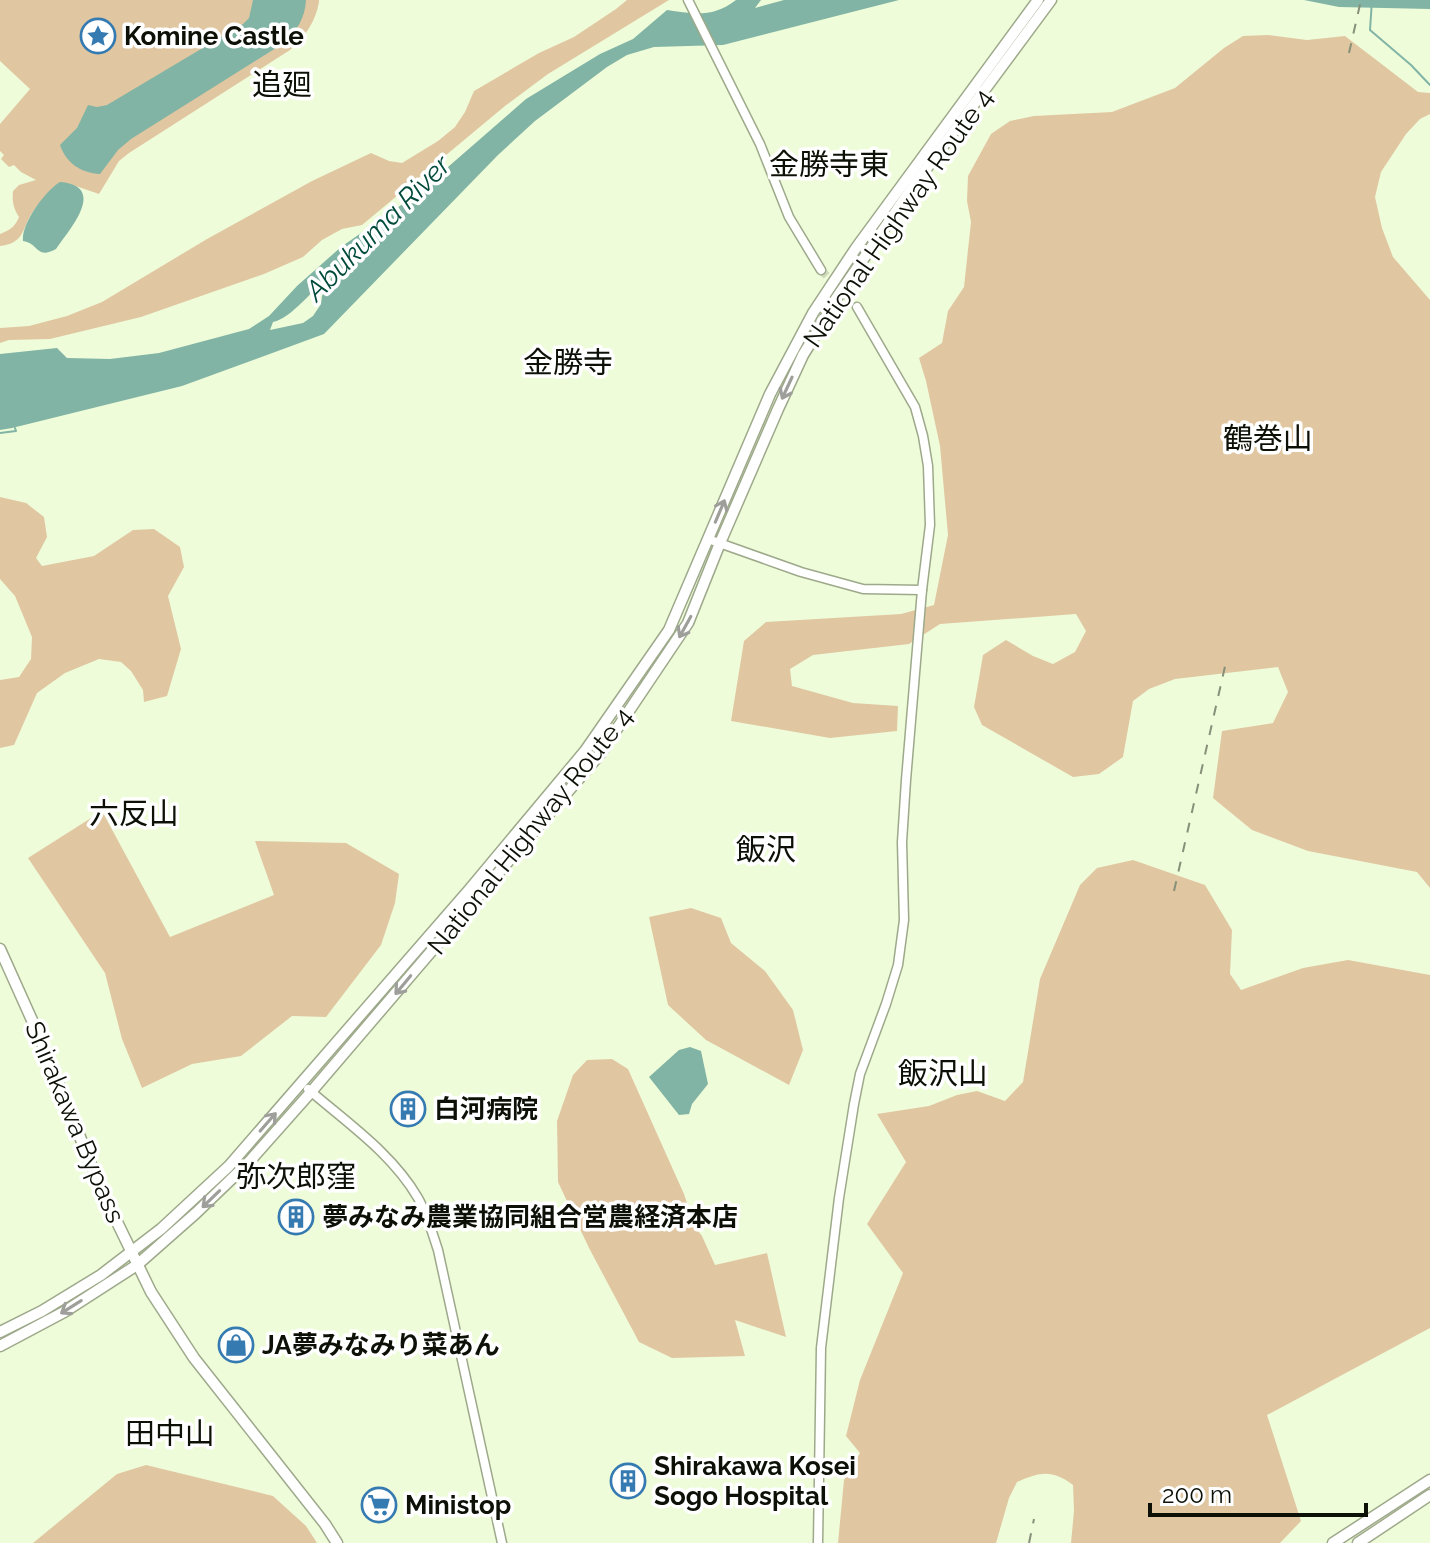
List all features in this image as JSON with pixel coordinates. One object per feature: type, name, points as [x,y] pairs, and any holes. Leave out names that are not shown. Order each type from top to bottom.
[{"type":"highway","name":"National Highway Route 4","points":[[0,1332],[101,1275],[161,1229],[229,1166],[585,751],[669,630],[770,394],[813,313],[856,248],[1038,0]]},
{"type":"highway","name":"National Highway Route 4","points":[[0,1346],[64,1312],[137,1265],[248,1163],[600,754],[688,623],[778,409],[803,355],[831,306],[912,188],[1051,0]]},
{"type":"highway","name":"Shirakawa Bypass","points":[[0,949],[101,1189],[151,1292],[187,1347],[337,1543]]},
{"type":"highway","points":[[1333,1543],[1430,1480]]},
{"type":"highway","points":[[1358,1543],[1430,1495]]},
{"type":"street","points":[[688,0],[765,154],[789,217],[821,270]]},
{"type":"street","points":[[818,1543],[821,1348],[839,1198],[860,1074],[898,965],[904,920],[902,842],[930,510],[928,466],[915,407],[857,307]]},
{"type":"street","points":[[708,539],[801,572],[863,589],[922,590]]},
{"type":"street","points":[[302,1084],[389,1159],[412,1190],[426,1216],[438,1250],[502,1543]]},
{"type":"shaded area","points":[[0,0],[319,2],[309,28],[290,50],[129,153],[119,161],[99,194],[67,183],[35,209],[15,241],[0,246],[0,234],[12,228],[19,217],[13,204],[13,191],[19,185],[36,180],[14,165],[9,167],[1,159],[4,155],[0,151],[0,124],[30,89],[0,61]]},
{"type":"shaded area","points":[[627,0],[669,0],[548,74],[362,225],[342,229],[322,240],[303,257],[264,274],[141,317],[50,339],[0,343],[0,328],[29,326],[102,302],[207,239],[312,181],[371,153],[402,163],[455,127],[474,91],[539,53],[574,37]]},
{"type":"shaded area","points":[[1268,35],[1307,40],[1345,36],[1418,92],[1430,93],[1430,114],[1420,119],[1406,134],[1381,172],[1375,197],[1393,257],[1430,300],[1430,888],[1417,872],[1308,851],[1252,830],[1213,798],[1222,731],[1273,723],[1288,692],[1278,667],[1175,679],[1149,689],[1133,701],[1123,757],[1099,774],[1073,777],[982,725],[974,707],[983,655],[1006,640],[1053,664],[1075,652],[1086,631],[1076,614],[940,624],[909,644],[813,655],[790,669],[792,686],[853,703],[898,706],[897,731],[830,738],[731,721],[744,641],[766,622],[901,614],[934,605],[948,535],[940,446],[919,358],[942,343],[948,311],[964,287],[971,222],[967,201],[968,176],[991,134],[1010,121],[1034,116],[1112,112],[1175,88],[1243,36]]},
{"type":"shaded area","points":[[0,497],[26,503],[44,517],[47,537],[36,558],[42,566],[94,556],[133,530],[154,529],[180,547],[184,567],[168,596],[181,649],[167,696],[144,702],[143,690],[131,671],[121,662],[99,659],[65,673],[37,693],[14,745],[0,748],[0,680],[19,677],[31,659],[32,637],[15,596],[0,579]]},
{"type":"shaded area","points":[[102,811],[170,937],[274,895],[255,841],[346,843],[399,874],[395,903],[381,945],[326,1017],[292,1016],[241,1056],[192,1064],[142,1088],[122,1039],[105,973],[28,858]]},
{"type":"shaded area","points":[[1133,860],[1205,885],[1232,930],[1230,974],[1241,990],[1303,968],[1348,960],[1430,975],[1430,1328],[1267,1415],[1301,1521],[1280,1543],[1071,1543],[1073,1485],[1059,1476],[1046,1474],[1017,1482],[996,1543],[838,1543],[844,1480],[860,1453],[846,1436],[860,1380],[903,1273],[867,1224],[906,1162],[877,1114],[929,1106],[977,1091],[1005,1101],[1023,1082],[1040,979],[1080,885],[1097,868]]},
{"type":"shaded area","points":[[691,908],[721,918],[731,943],[765,971],[793,1010],[803,1050],[789,1085],[706,1040],[668,1005],[649,917]]},
{"type":"shaded area","points":[[612,1059],[628,1069],[684,1194],[695,1227],[715,1265],[767,1253],[786,1337],[735,1320],[745,1356],[672,1358],[639,1342],[558,1182],[557,1121],[573,1075],[587,1060]]},
{"type":"shaded area","points":[[146,1465],[273,1496],[306,1526],[317,1543],[33,1543],[117,1474]]},
{"type":"water","points":[[253,0],[306,0],[300,24],[284,43],[131,139],[118,150],[100,174],[87,172],[70,162],[60,145],[77,128],[88,105],[107,105],[243,24],[249,18]]},
{"type":"water","name":"Abukuma River","points":[[736,0],[761,0],[755,8],[784,0],[899,0],[723,45],[654,47],[627,55],[535,121],[498,155],[324,334],[182,386],[0,430],[0,354],[57,348],[67,358],[110,359],[159,353],[249,329],[269,316],[341,247],[417,194],[526,99],[600,54],[633,39],[667,10],[703,13]],"holes":[[[332,276],[313,316],[303,323],[270,330],[273,322],[288,315]]]},
{"type":"water","points":[[1304,0],[1430,0],[1430,9],[1339,7]]},
{"type":"water","points":[[60,182],[74,185],[82,191],[84,200],[76,220],[56,249],[45,253],[23,241],[23,234],[35,208]]},
{"type":"water","points":[[690,1047],[701,1051],[708,1084],[692,1104],[689,1114],[679,1115],[649,1077],[679,1050]]},
{"type":"waterway","points":[[1372,0],[1370,30],[1430,85]]},
{"type":"waterway","points":[[0,433],[16,431],[15,428]]},
{"type":"tunnel","points":[[821,270],[857,307]]},
{"type":"railway","points":[[1349,53],[1361,0]]},
{"type":"railway","points":[[1174,891],[1226,662]]},
{"type":"railway","points":[[1029,1543],[1034,1519]]},
{"type":"place","name":"Komine Castle","points":[[98,36]]},
{"type":"place","name":"白河病院","points":[[408,1109]]},
{"type":"place","name":"夢みなみ農業協同組合営農経済本店","points":[[296,1217]]},
{"type":"place","name":"JA夢みなみり菜あん","points":[[236,1345]]},
{"type":"place","name":"Shirakawa Kosei Sogo Hospital","points":[[628,1481]]},
{"type":"place","name":"Ministop","points":[[379,1505]]},
{"type":"district","name":"追廻","points":[[282,84]]},
{"type":"district","name":"金勝寺東","points":[[829,164]]},
{"type":"district","name":"金勝寺","points":[[568,362]]},
{"type":"district","name":"鶴巻山","points":[[1268,438]]},
{"type":"district","name":"六反山","points":[[134,813]]},
{"type":"district","name":"飯沢","points":[[766,849]]},
{"type":"district","name":"飯沢山","points":[[943,1073]]},
{"type":"district","name":"弥次郎窪","points":[[296,1176]]},
{"type":"district","name":"田中山","points":[[170,1433]]}]
